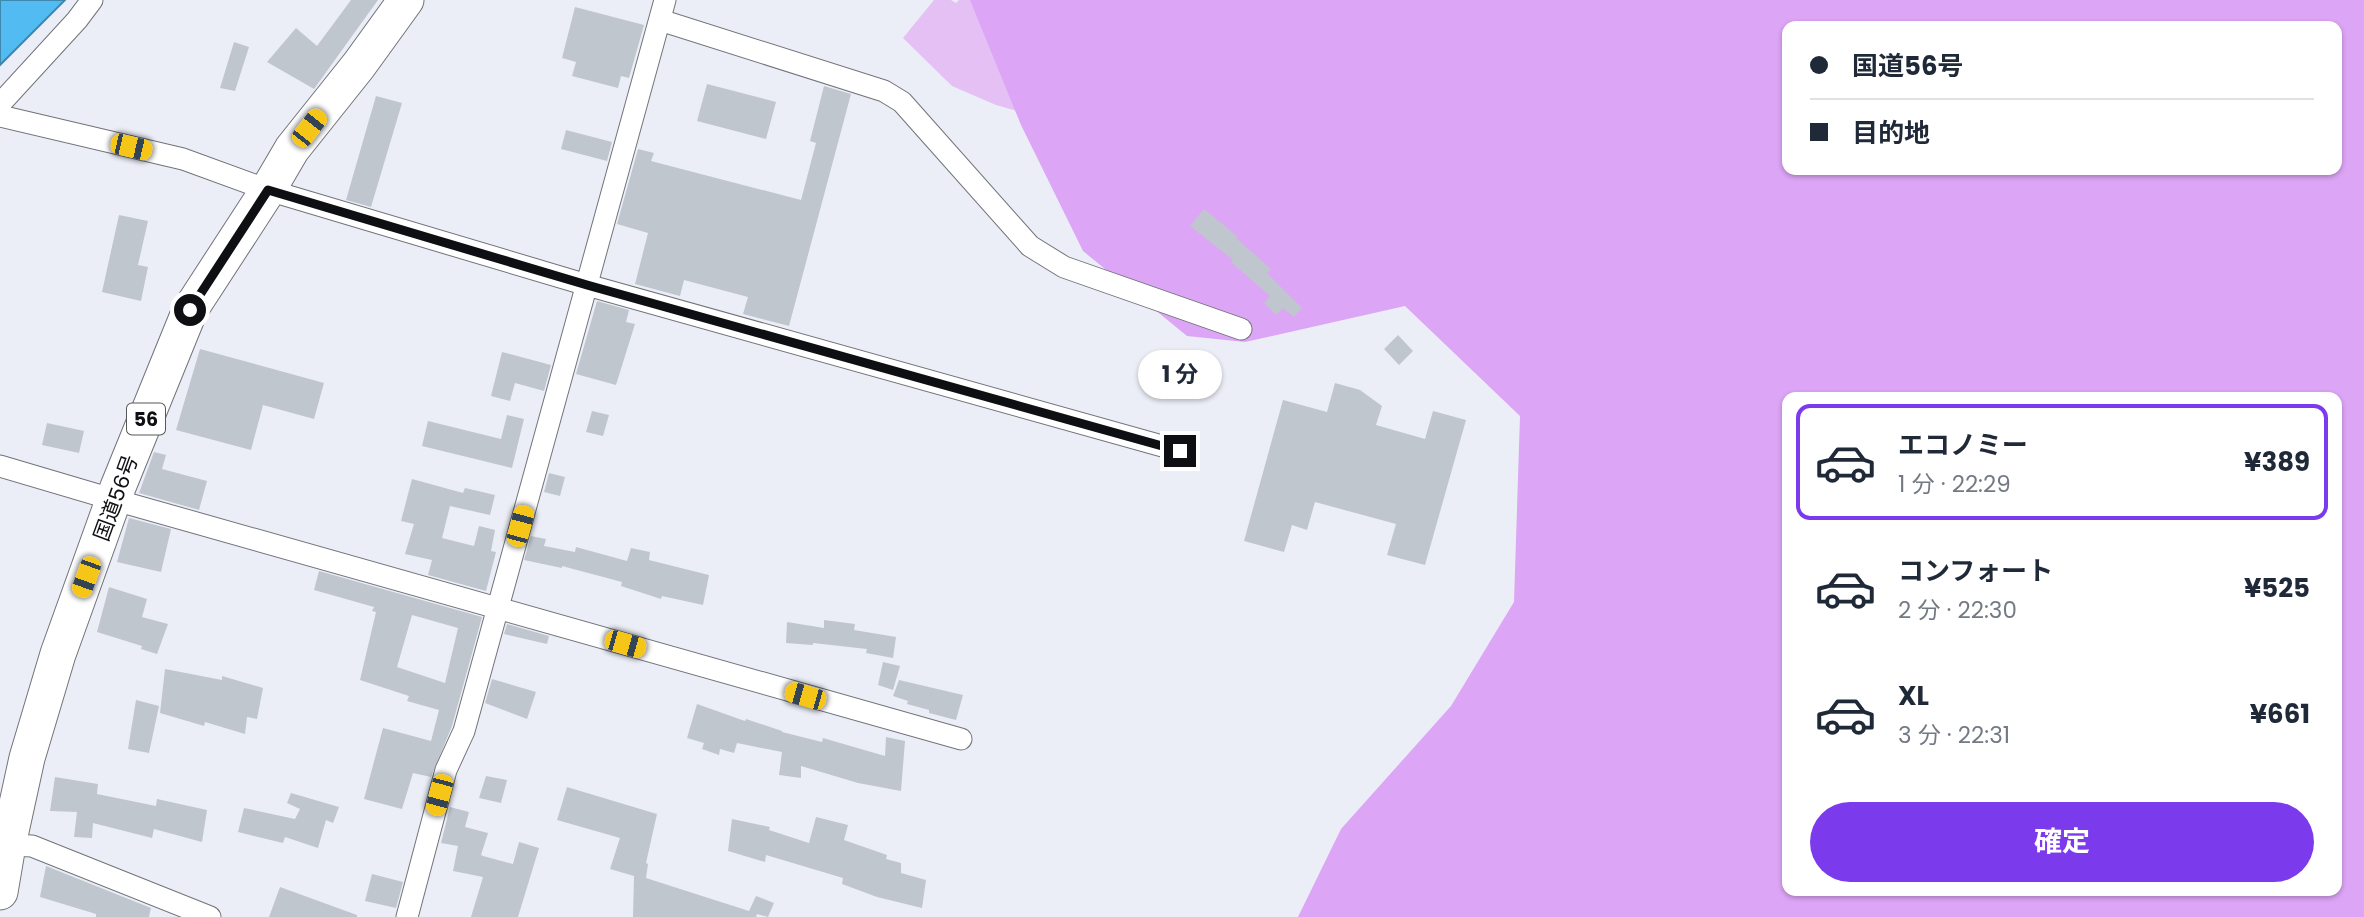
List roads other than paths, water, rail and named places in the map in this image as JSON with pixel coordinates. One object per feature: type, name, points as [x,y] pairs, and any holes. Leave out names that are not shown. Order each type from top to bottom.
[{"type":"highway","name":"国道56号","points":[[0,892],[27,758],[58,654],[190,310],[292,149],[359,65],[406,0]]},
{"type":"street","points":[[0,104],[60,40],[92,0]]},
{"type":"street","points":[[407,917],[446,770],[464,731],[662,10],[884,91],[902,102],[1030,246],[1064,267],[1241,330]]},
{"type":"street","points":[[0,116],[183,159],[268,190],[587,285],[1180,451]]},
{"type":"street","points":[[0,466],[961,739]]},
{"type":"street","points":[[8,845],[32,846],[210,917]]},
{"type":"water","points":[[0,0],[65,0],[0,65]]}]
